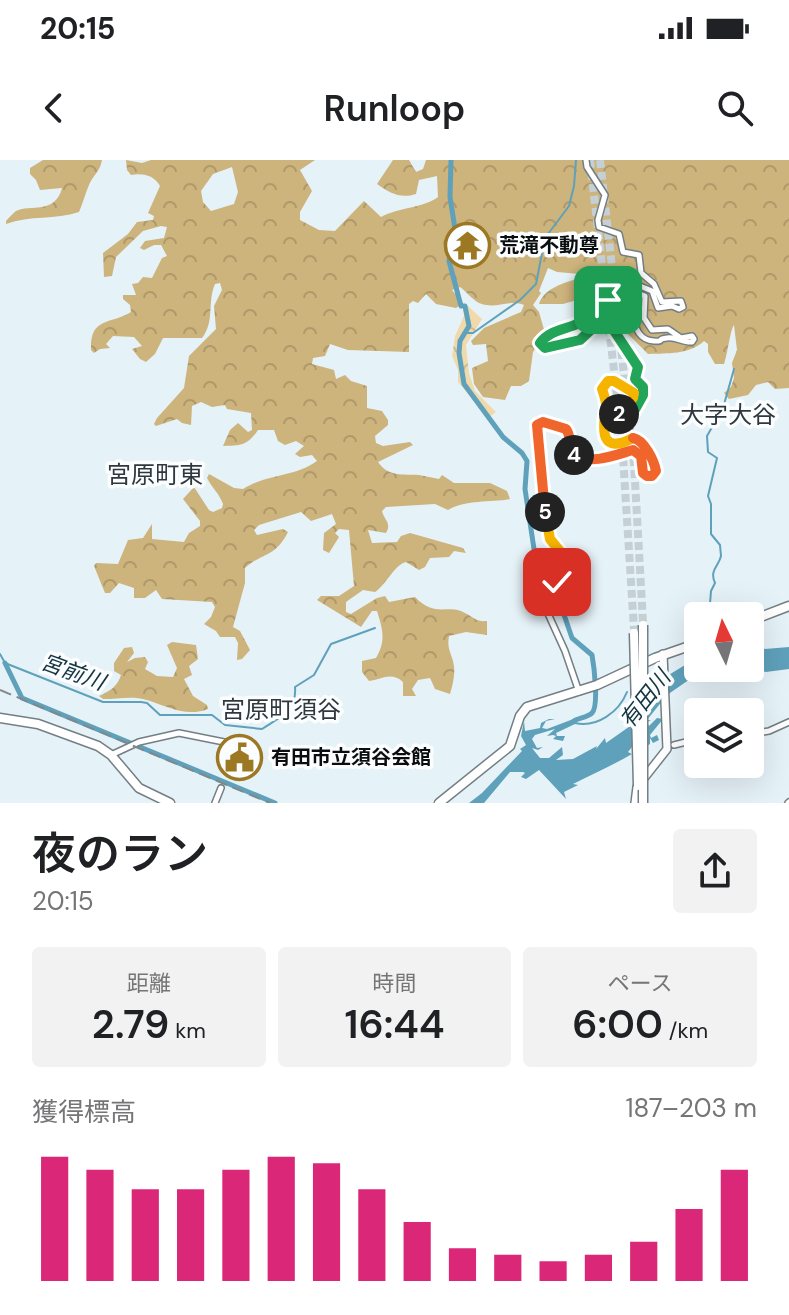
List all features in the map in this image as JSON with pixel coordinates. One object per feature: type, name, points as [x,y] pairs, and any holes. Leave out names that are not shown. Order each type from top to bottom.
[{"type":"highway","points":[[764,616],[789,606]]},
{"type":"highway","points":[[638,627],[639,803]]},
{"type":"highway","points":[[439,803],[510,746],[520,716],[527,707],[579,692],[684,649]]},
{"type":"highway","points":[[0,718],[38,724],[93,744],[111,755],[139,788],[170,803]]},
{"type":"main road","points":[[639,803],[637,787],[671,745],[664,658]]},
{"type":"street","points":[[579,692],[545,607],[555,585],[572,566],[549,537],[537,425],[543,422],[566,429],[570,449],[579,458],[608,458],[633,450],[641,456],[644,474],[651,476],[656,470],[639,440],[633,438],[616,444],[603,433],[602,418],[606,407],[602,390],[604,384],[613,380],[633,391],[633,398],[619,416],[622,423],[629,421],[644,391],[636,380],[638,365],[609,323],[600,322],[573,342],[545,348],[541,341],[599,311],[614,297],[630,308],[635,327],[649,340],[669,337],[683,343],[694,339],[692,336],[681,338],[668,329],[652,330],[644,318],[645,296],[632,291],[626,276],[614,281],[610,279],[613,274],[628,270],[635,284],[652,291],[658,308],[683,307],[681,301],[662,302],[654,284],[641,273],[639,255],[623,252],[619,234],[599,227],[605,195],[587,167],[586,160]]},
{"type":"street","points":[[764,732],[789,722]]},
{"type":"street","points":[[111,755],[142,742],[179,733],[244,746]]},
{"type":"street","points":[[671,745],[684,742]]},
{"type":"street","points":[[215,803],[221,788]]},
{"type":"green space","points":[[43,160],[102,160],[79,212],[6,224],[16,211],[48,205],[59,196],[62,188],[40,190],[30,174],[30,168]]},
{"type":"green space","points":[[126,160],[142,163],[151,160],[315,160],[300,170],[312,191],[300,212],[300,220],[319,230],[335,231],[364,201],[381,217],[438,197],[437,176],[419,180],[416,194],[405,196],[377,184],[393,160],[409,160],[416,172],[423,169],[426,160],[789,160],[789,388],[775,389],[768,382],[756,385],[748,395],[729,399],[724,393],[731,387],[734,378],[732,363],[737,350],[734,325],[724,364],[715,364],[704,341],[685,351],[648,354],[626,332],[603,316],[597,304],[584,298],[563,304],[539,304],[550,290],[579,278],[580,274],[548,268],[539,291],[541,293],[533,305],[539,312],[545,333],[533,352],[529,381],[521,386],[511,386],[505,400],[483,397],[474,384],[472,368],[488,361],[486,344],[473,345],[471,341],[484,328],[521,312],[524,305],[482,304],[460,287],[452,290],[463,303],[456,308],[436,304],[426,294],[418,303],[413,301],[409,304],[409,352],[348,350],[330,344],[325,356],[313,358],[312,364],[334,370],[336,379],[345,375],[351,381],[367,386],[367,408],[382,411],[388,420],[388,425],[375,436],[376,443],[383,446],[410,442],[413,445],[378,462],[386,470],[439,479],[442,475],[454,483],[490,483],[507,491],[510,499],[470,503],[448,510],[435,504],[386,507],[382,511],[388,530],[386,533],[368,530],[372,543],[397,542],[401,536],[410,533],[463,548],[466,553],[454,551],[449,557],[430,558],[419,570],[406,562],[375,592],[363,590],[346,602],[346,612],[351,614],[385,596],[389,602],[415,597],[435,609],[457,610],[477,620],[487,621],[487,635],[466,632],[449,636],[454,669],[450,694],[435,689],[430,678],[418,680],[412,689],[416,696],[403,696],[403,682],[394,677],[369,681],[362,672],[362,661],[376,658],[381,646],[382,630],[377,611],[372,611],[361,627],[317,600],[321,596],[339,596],[354,586],[349,530],[339,529],[335,533],[339,537],[329,553],[323,550],[324,533],[336,524],[332,514],[311,521],[301,512],[259,525],[254,530],[257,535],[283,529],[288,532],[273,551],[245,568],[245,583],[233,627],[240,631],[250,650],[237,660],[238,643],[235,637],[220,637],[204,624],[215,607],[212,602],[162,599],[156,590],[145,598],[134,598],[134,588],[119,583],[110,593],[105,593],[94,566],[96,563],[118,564],[128,540],[143,538],[152,524],[152,539],[184,542],[189,533],[200,526],[200,521],[183,499],[194,487],[209,510],[213,512],[222,508],[221,500],[207,478],[209,474],[234,488],[243,489],[317,461],[312,455],[300,457],[295,454],[304,446],[296,441],[285,445],[278,441],[274,430],[258,430],[244,444],[223,446],[230,430],[238,423],[248,432],[252,430],[251,413],[227,409],[225,405],[212,407],[201,402],[192,406],[191,425],[177,419],[154,424],[184,388],[189,356],[216,329],[214,306],[222,290],[220,283],[215,284],[208,325],[202,338],[163,338],[155,354],[146,362],[132,349],[142,346],[134,337],[113,336],[106,344],[110,348],[94,353],[91,350],[97,327],[131,312],[123,295],[136,295],[132,284],[143,277],[152,278],[162,258],[167,256],[161,245],[144,250],[140,248],[145,241],[164,238],[167,227],[143,231],[116,257],[112,276],[104,277],[103,253],[128,234],[137,222],[153,220],[154,216],[148,213],[160,186],[151,177],[131,175]],"holes":[[[232,167],[238,192],[234,204],[211,211],[203,202],[201,191],[213,174]]]},
{"type":"green space","points":[[468,306],[482,319],[466,345],[469,373],[475,391],[496,412],[488,418],[458,382],[458,370],[452,356],[455,336],[464,316],[463,307]]},
{"type":"green space","points":[[172,642],[196,645],[198,659],[189,666],[192,675],[184,679],[193,696],[208,709],[191,712],[138,698],[103,699],[99,696],[113,688],[119,679],[121,675],[114,671],[114,663],[124,648],[132,647],[134,653],[127,662],[145,657],[148,662],[145,669],[157,676],[173,677],[177,668],[167,645]]},
{"type":"water","points":[[789,647],[789,669],[766,672],[764,648]]},
{"type":"water","name":"有田川","points":[[684,666],[686,682],[667,695],[647,720],[651,720],[647,722],[649,726],[657,718],[663,719],[650,735],[651,738],[657,735],[659,740],[653,743],[650,738],[650,744],[645,747],[632,747],[628,752],[632,754],[573,784],[578,785],[564,792],[566,799],[539,770],[526,779],[521,777],[523,772],[510,772],[484,803],[469,803],[522,751],[520,749],[526,745],[521,736],[524,721],[525,731],[540,728],[541,723],[549,719],[555,719],[546,721],[542,728],[576,718],[575,724],[556,733],[557,736],[565,736],[563,741],[553,739],[556,736],[553,735],[547,736],[555,729],[535,735],[532,739],[537,748],[543,747],[538,750],[532,748],[540,758],[549,758],[562,747],[563,755],[556,760],[573,759],[597,746],[596,749],[605,738],[606,743],[633,724],[643,699],[654,684]]},
{"type":"waterway","points":[[451,160],[450,197],[455,229],[449,261],[469,326],[460,341],[464,384],[503,437],[527,461],[525,489],[534,549],[548,568],[572,638],[592,655],[594,709],[592,713],[574,721]]},
{"type":"waterway","points":[[466,333],[473,333],[520,300],[536,284],[545,238],[569,206],[576,160]]},
{"type":"waterway","points":[[710,602],[715,583],[714,571],[721,556],[720,545],[711,534],[708,496],[717,458],[708,452],[707,436],[723,408],[734,369]]},
{"type":"waterway","name":"宮前川","points":[[0,654],[5,663],[103,702],[147,703],[160,715],[212,715],[225,725],[262,729],[290,708],[295,687],[314,675],[331,644],[375,628]]},
{"type":"waterway","points":[[5,663],[22,698],[275,803]]},
{"type":"waterway","name":"有田川","points":[[575,723],[591,723],[606,717],[619,706],[627,692]]},
{"type":"tunnel","points":[[590,160],[622,441],[634,629]]},
{"type":"tunnel","points":[[600,160],[634,464],[643,622]]},
{"type":"railway","points":[[0,690],[270,803]]},
{"type":"place","name":"荒滝不動尊","points":[[468,245]]},
{"type":"place","name":"有田市立須谷会館","points":[[240,757]]},
{"type":"district","name":"大字大谷","points":[[728,414]]},
{"type":"district","name":"宮原町東","points":[[155,474]]},
{"type":"district","name":"宮原町須谷","points":[[281,709]]},
{"type":"route","points":[[557,582],[572,566],[549,537],[535,430],[537,425],[543,422],[566,429],[569,447],[578,457],[608,458],[633,450],[641,456],[644,474],[651,476],[656,471],[637,438],[616,444],[603,433],[602,418],[606,407],[602,390],[604,384],[613,380],[633,391],[633,398],[619,416],[622,423],[629,421],[644,391],[636,380],[638,365],[609,323],[600,322],[580,340],[545,348],[540,343],[549,334],[599,311],[608,300]]}]
